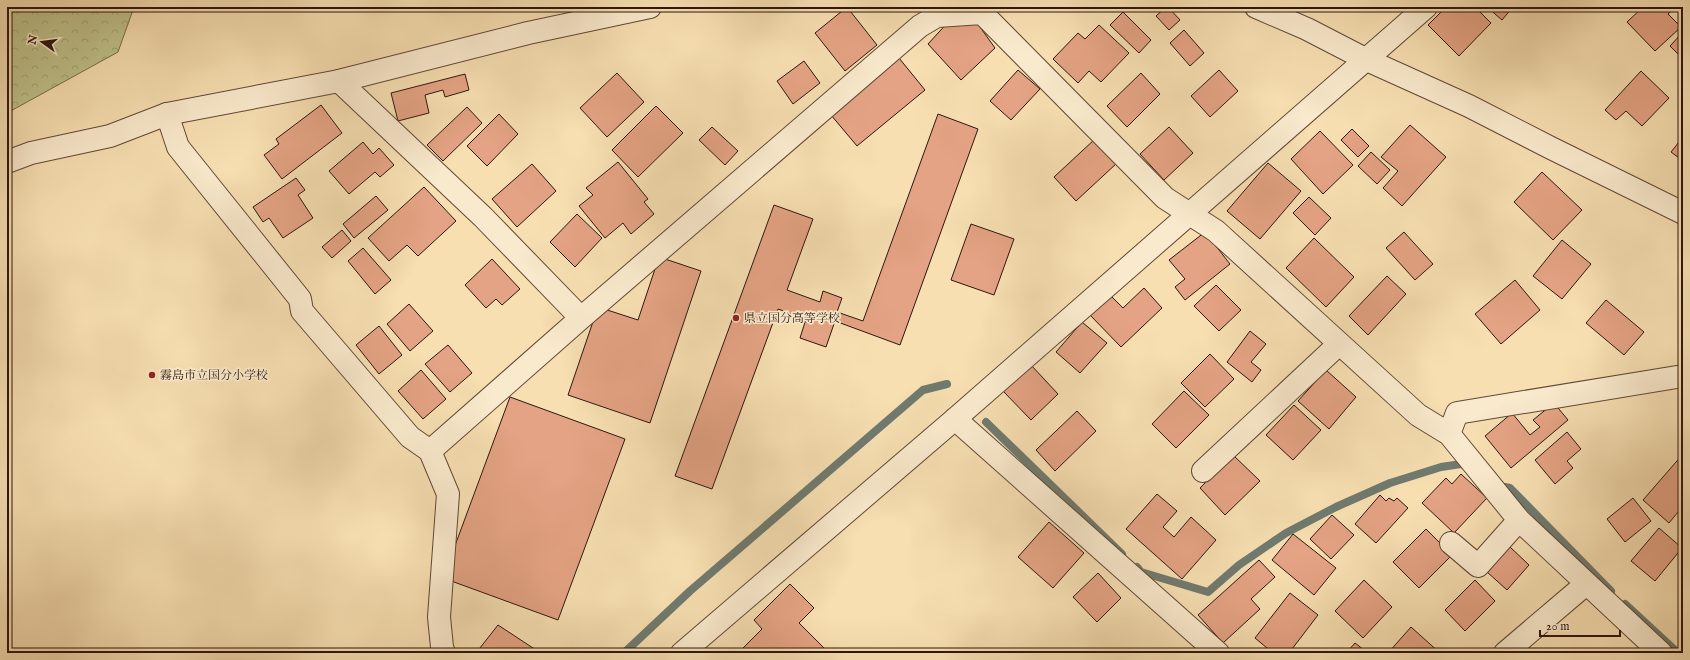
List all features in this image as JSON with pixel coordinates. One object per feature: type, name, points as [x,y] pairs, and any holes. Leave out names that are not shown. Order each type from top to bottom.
[{"type":"street","points":[[7,162],[31,153],[110,136],[167,114],[339,81],[528,33],[650,7]]},
{"type":"street","points":[[1256,7],[1307,29],[1367,60],[1469,106],[1683,213]]},
{"type":"street","points":[[682,653],[955,420],[1426,7]]},
{"type":"street","points":[[430,451],[581,318],[920,26],[937,16],[982,13],[1165,198],[1216,231],[1418,415],[1449,434],[1519,520],[1661,653]]},
{"type":"street","points":[[339,81],[483,217],[581,318]]},
{"type":"street","points":[[167,114],[178,147],[300,299],[302,311],[410,437],[430,451],[448,494],[439,616],[444,653]]},
{"type":"street","points":[[1203,471],[1339,344]]},
{"type":"street","points":[[1449,434],[1457,413],[1683,376]]},
{"type":"street","points":[[955,420],[1218,653]]},
{"type":"street","points":[[1451,543],[1478,566],[1519,520]]},
{"type":"street","points":[[1505,653],[1586,584]]},
{"type":"green space","points":[[7,7],[134,7],[118,52],[7,113]]},
{"type":"building","points":[[847,7],[877,45],[845,71],[815,33]]},
{"type":"building","points":[[1168,7],[1180,20],[1169,30],[1156,16]]},
{"type":"building","points":[[1446,7],[1475,7],[1491,23],[1459,56],[1428,25]]},
{"type":"building","points":[[1487,7],[1513,7],[1502,20]]},
{"type":"building","points":[[1643,7],[1676,7],[1668,14],[1681,27],[1655,51],[1627,22]]},
{"type":"building","points":[[1123,12],[1151,40],[1139,53],[1110,25]]},
{"type":"building","points":[[950,20],[975,20],[995,48],[961,80],[928,44]]},
{"type":"building","points":[[1099,25],[1129,53],[1101,82],[1089,71],[1078,83],[1053,59],[1078,33],[1085,39]]},
{"type":"building","points":[[1184,30],[1204,53],[1190,66],[1170,43]]},
{"type":"building","points":[[1683,32],[1683,59],[1670,46]]},
{"type":"building","points":[[899,58],[925,90],[857,146],[831,115]]},
{"type":"building","points":[[804,61],[820,83],[793,104],[777,81]]},
{"type":"building","points":[[1018,70],[1040,89],[1011,120],[990,101]]},
{"type":"building","points":[[1219,70],[1238,91],[1210,117],[1191,96]]},
{"type":"building","points":[[1641,71],[1669,98],[1642,126],[1626,111],[1616,120],[1605,110]]},
{"type":"building","points":[[617,73],[644,102],[607,137],[580,108]]},
{"type":"building","points":[[1141,73],[1160,94],[1127,127],[1107,106]]},
{"type":"building","points":[[465,74],[469,90],[445,97],[443,90],[425,95],[429,113],[398,121],[391,93]]},
{"type":"building","points":[[321,105],[342,133],[282,179],[264,155],[279,144],[276,139]]},
{"type":"building","points":[[656,106],[683,133],[638,177],[612,150]]},
{"type":"building","points":[[467,107],[482,123],[443,161],[427,145]]},
{"type":"building","points":[[499,114],[518,134],[487,166],[467,146]]},
{"type":"building","points":[[938,114],[978,129],[900,345],[835,321],[826,347],[800,338],[806,319],[778,309],[712,489],[675,476],[774,205],[813,219],[787,290],[820,302],[823,291],[842,298],[837,312],[863,321]]},
{"type":"building","points":[[1410,125],[1446,157],[1402,206],[1383,188],[1398,171],[1381,157]]},
{"type":"building","points":[[712,127],[738,151],[725,165],[699,140]]},
{"type":"building","points":[[1169,127],[1193,153],[1164,180],[1140,154]]},
{"type":"building","points":[[1352,129],[1369,146],[1358,157],[1341,140]]},
{"type":"building","points":[[1320,131],[1353,165],[1323,194],[1291,159]]},
{"type":"building","points":[[1683,137],[1683,161],[1671,152]]},
{"type":"building","points":[[1095,139],[1117,163],[1076,201],[1054,177]]},
{"type":"building","points":[[363,142],[373,154],[379,148],[394,165],[380,177],[375,172],[349,194],[329,171]]},
{"type":"building","points":[[1371,152],[1390,170],[1377,184],[1358,166]]},
{"type":"building","points":[[618,162],[648,199],[644,202],[654,214],[631,234],[623,223],[605,238],[579,206],[593,195],[586,188]]},
{"type":"building","points":[[1268,163],[1301,191],[1260,239],[1227,211]]},
{"type":"building","points":[[532,164],[556,191],[517,227],[492,199]]},
{"type":"building","points":[[1542,172],[1582,210],[1553,240],[1514,202]]},
{"type":"building","points":[[296,178],[305,190],[298,195],[313,218],[283,238],[269,218],[263,222],[253,207]]},
{"type":"building","points":[[424,187],[456,221],[418,256],[407,245],[389,261],[368,238]]},
{"type":"building","points":[[376,196],[388,210],[354,238],[343,224]]},
{"type":"building","points":[[1309,197],[1331,218],[1315,235],[1293,213]]},
{"type":"building","points":[[577,214],[602,238],[575,267],[550,242]]},
{"type":"building","points":[[971,224],[1014,239],[994,295],[951,280]]},
{"type":"building","points":[[342,230],[351,241],[332,258],[322,247]]},
{"type":"building","points":[[1205,232],[1230,264],[1185,300],[1175,287],[1185,279],[1169,260]]},
{"type":"building","points":[[1404,232],[1433,264],[1415,280],[1386,248]]},
{"type":"building","points":[[1314,238],[1354,277],[1326,307],[1286,268]]},
{"type":"building","points":[[1562,240],[1591,264],[1562,299],[1533,276]]},
{"type":"building","points":[[363,248],[391,280],[375,294],[348,261]]},
{"type":"building","points":[[659,257],[701,271],[650,423],[568,395],[598,307],[638,320]]},
{"type":"building","points":[[492,259],[520,289],[502,305],[496,299],[486,308],[465,285]]},
{"type":"building","points":[[1387,276],[1406,294],[1368,335],[1349,316]]},
{"type":"building","points":[[1515,280],[1540,310],[1501,344],[1475,314]]},
{"type":"building","points":[[1216,285],[1241,310],[1219,331],[1194,306]]},
{"type":"building","points":[[1144,288],[1162,308],[1121,347],[1089,314],[1110,295],[1123,308]]},
{"type":"building","points":[[1606,300],[1644,332],[1624,355],[1586,323]]},
{"type":"building","points":[[409,304],[433,331],[410,351],[387,324]]},
{"type":"building","points":[[1082,322],[1107,343],[1080,373],[1056,352]]},
{"type":"building","points":[[379,326],[402,355],[379,374],[356,345]]},
{"type":"building","points":[[1250,331],[1266,344],[1251,362],[1261,370],[1252,382],[1227,362]]},
{"type":"building","points":[[448,345],[472,373],[450,392],[425,364]]},
{"type":"building","points":[[1210,354],[1234,379],[1205,407],[1181,383]]},
{"type":"building","points":[[1031,365],[1058,394],[1031,420],[1003,391]]},
{"type":"building","points":[[421,370],[446,399],[423,419],[398,391]]},
{"type":"building","points":[[1326,370],[1356,397],[1329,429],[1298,401]]},
{"type":"building","points":[[1184,391],[1209,415],[1176,448],[1152,424]]},
{"type":"building","points":[[510,397],[625,439],[558,620],[443,578]]},
{"type":"building","points":[[1554,403],[1568,420],[1511,468],[1485,436],[1512,413],[1530,435],[1540,427],[1533,420]]},
{"type":"building","points":[[1294,405],[1321,430],[1293,460],[1266,435]]},
{"type":"building","points":[[1077,411],[1096,431],[1055,471],[1036,450]]},
{"type":"building","points":[[1567,432],[1581,449],[1567,461],[1573,468],[1555,484],[1535,460]]},
{"type":"building","points":[[1683,454],[1683,506],[1669,523],[1643,500]]},
{"type":"building","points":[[1233,455],[1260,481],[1225,515],[1200,488]]},
{"type":"building","points":[[1461,474],[1487,498],[1454,533],[1422,503],[1446,478],[1452,484]]},
{"type":"building","points":[[1157,494],[1177,511],[1163,527],[1174,537],[1191,517],[1216,540],[1182,579],[1126,529]]},
{"type":"building","points":[[1380,495],[1386,501],[1389,498],[1394,501],[1397,498],[1408,508],[1376,543],[1355,524]]},
{"type":"building","points":[[1633,498],[1651,521],[1625,542],[1607,519]]},
{"type":"building","points":[[1332,515],[1354,535],[1331,559],[1310,539]]},
{"type":"building","points":[[1049,522],[1084,553],[1053,588],[1018,557]]},
{"type":"building","points":[[1659,528],[1682,548],[1655,581],[1631,561]]},
{"type":"building","points":[[1426,529],[1452,555],[1419,588],[1393,562]]},
{"type":"building","points":[[1293,534],[1336,568],[1314,595],[1272,560]]},
{"type":"building","points":[[1509,546],[1529,565],[1507,590],[1486,571]]},
{"type":"building","points":[[1259,560],[1275,577],[1251,599],[1260,609],[1223,643],[1198,615]]},
{"type":"building","points":[[1098,573],[1121,598],[1097,622],[1073,597]]},
{"type":"building","points":[[1364,580],[1392,607],[1363,638],[1335,611]]},
{"type":"building","points":[[1475,580],[1495,601],[1465,631],[1445,610]]},
{"type":"building","points":[[790,584],[814,608],[799,623],[826,650],[824,653],[738,653],[762,629],[754,620]]},
{"type":"building","points":[[1290,593],[1318,615],[1289,653],[1273,653],[1255,638]]},
{"type":"building","points":[[498,625],[536,650],[538,653],[476,653]]},
{"type":"building","points":[[1411,627],[1440,653],[1388,653]]},
{"type":"building","points":[[1355,643],[1368,653],[1346,653]]},
{"type":"waterway","points":[[624,653],[690,591],[923,390],[947,384]]},
{"type":"waterway","points":[[986,422],[1122,554]]},
{"type":"waterway","points":[[1137,567],[1141,572],[1208,592],[1239,565],[1286,533],[1336,507],[1390,483],[1441,467],[1461,464],[1469,467]]},
{"type":"waterway","points":[[1505,487],[1510,488],[1611,591]]},
{"type":"waterway","points":[[1625,604],[1678,653]]},
{"type":"place","name":"県立国分高等学校","points":[[736,318]]},
{"type":"place","name":"霧島市立国分小学校","points":[[152,375]]}]
